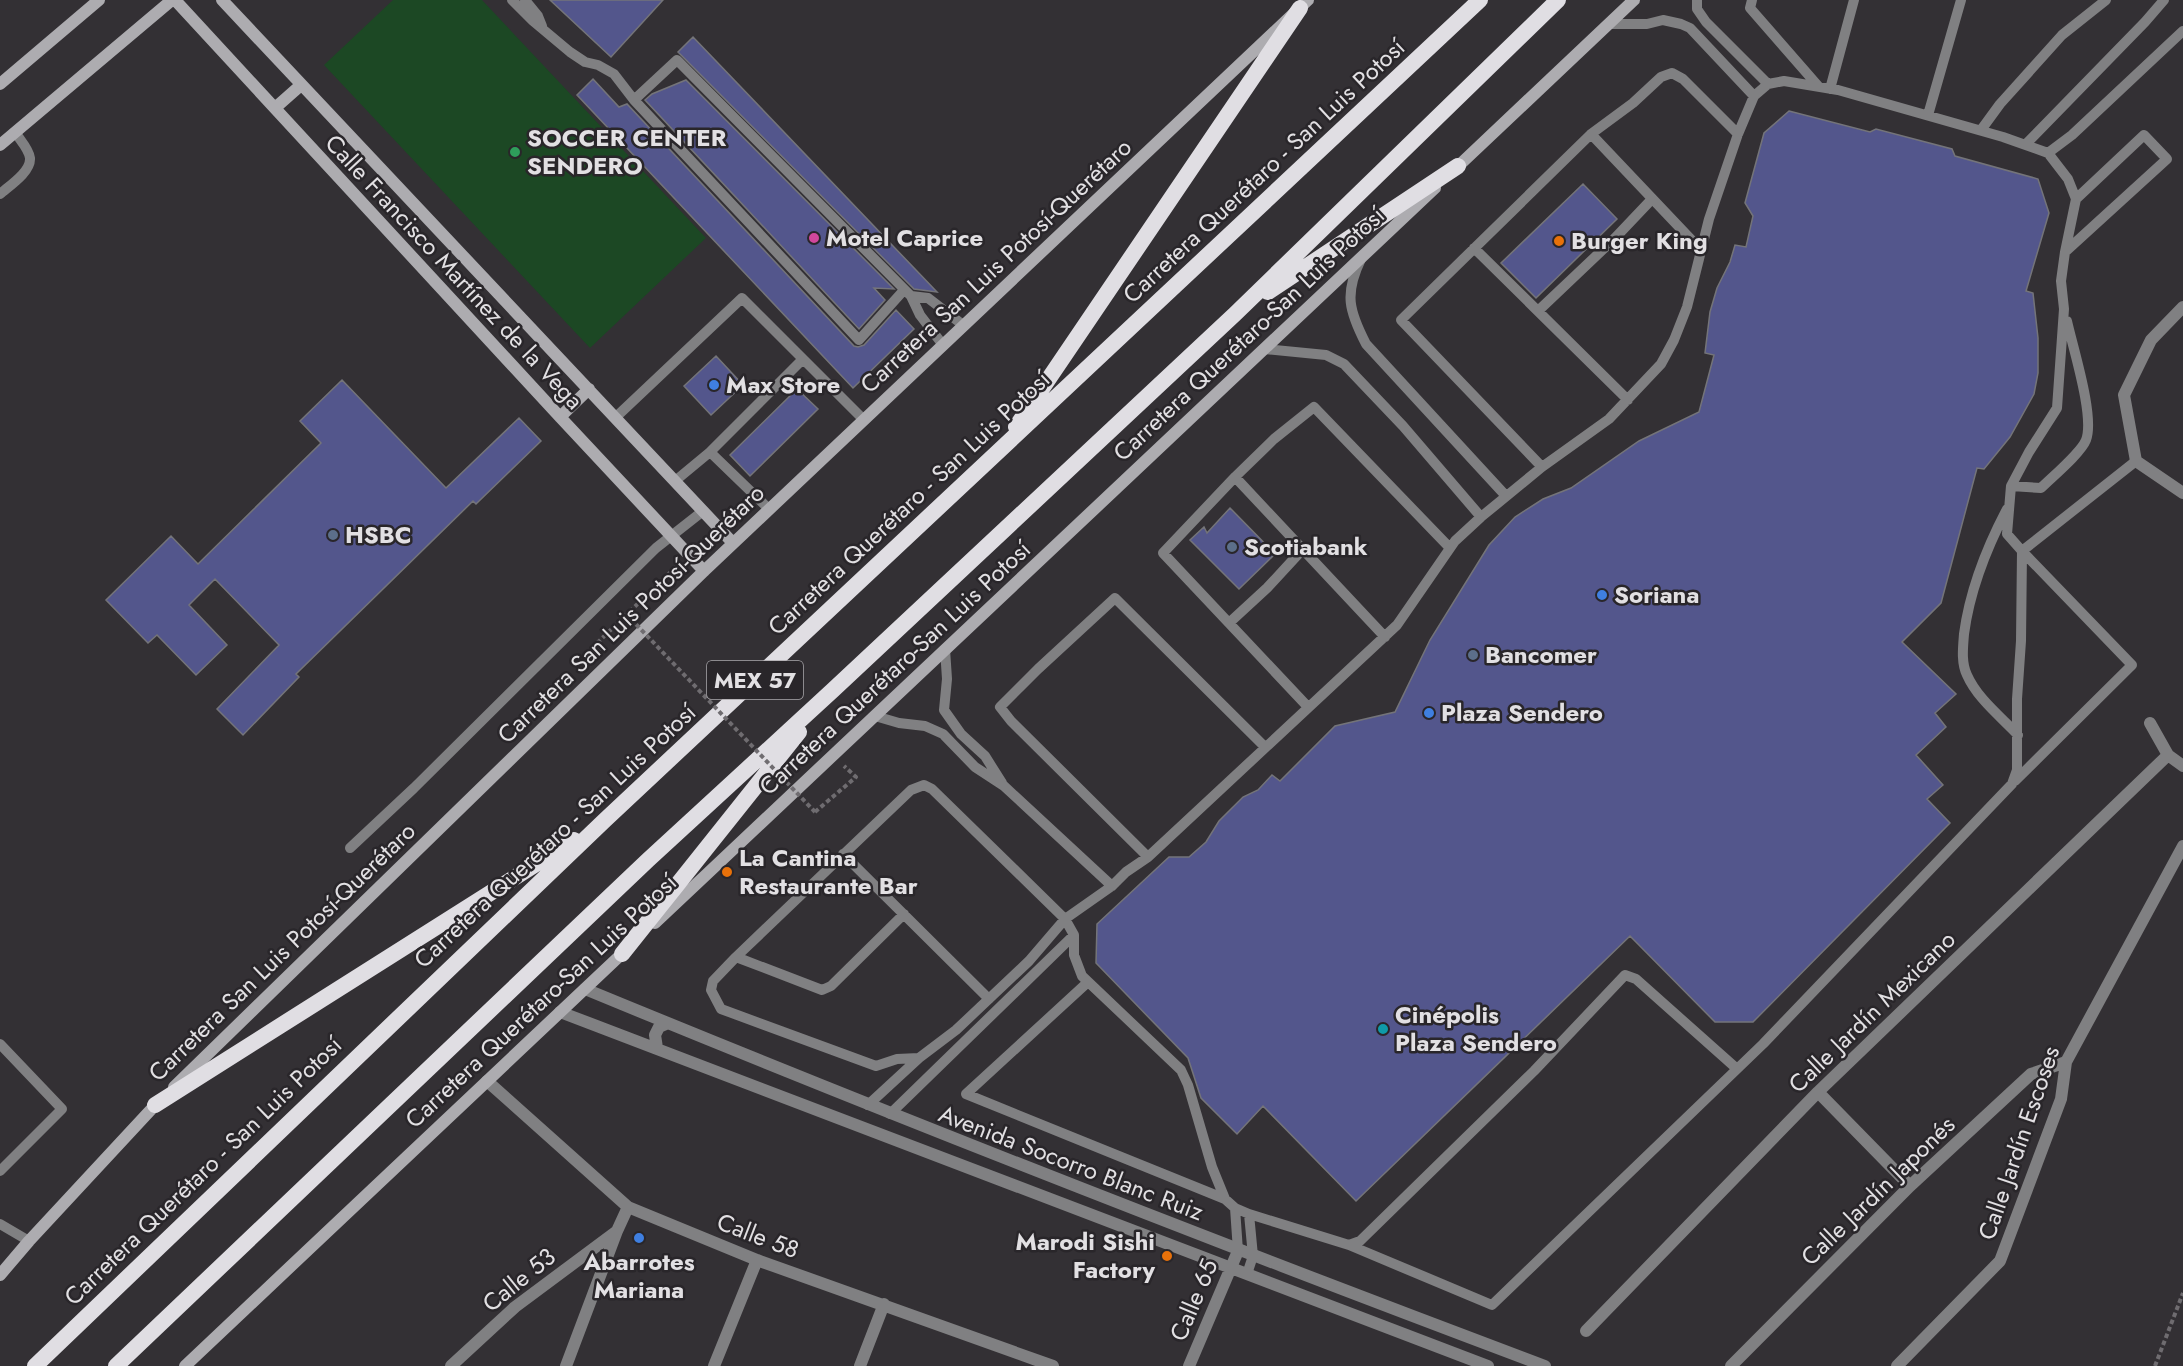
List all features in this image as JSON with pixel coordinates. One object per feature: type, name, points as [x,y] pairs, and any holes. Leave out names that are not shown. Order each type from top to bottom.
[{"type":"highway","name":"Carretera Querétaro - San Luis Potosí","points":[[35,1366],[605,820],[1480,0]]},
{"type":"highway","name":"MEX 57","points":[[116,1366],[648,860],[1234,314],[1558,0]]},
{"type":"highway","points":[[998,453],[1304,4]]},
{"type":"highway","points":[[1234,314],[1458,166]]},
{"type":"highway","points":[[622,954],[833,690]]},
{"type":"highway","points":[[155,1105],[605,820]]},
{"type":"main road","points":[[0,84],[99,0]]},
{"type":"main road","points":[[0,145],[173,0]]},
{"type":"main road","name":"Calle Francisco Martínez de la Vega","points":[[173,0],[704,571]]},
{"type":"main road","name":"Calle Francisco Martínez de la Vega","points":[[222,0],[733,543]]},
{"type":"main road","name":"Carretera Querétaro-San Luis Potosí","points":[[185,1366],[1634,0]]},
{"type":"main road","name":"Carretera San Luis Potosí-Querétaro","points":[[0,1275],[155,1105],[733,543],[1304,4]]},
{"type":"main road","points":[[275,108],[301,85]]},
{"type":"main road","points":[[560,417],[590,389]]},
{"type":"street","points":[[2183,307],[2151,340],[2124,395],[2136,461],[2183,493]]},
{"type":"street","points":[[2150,723],[2168,755],[2183,766]]},
{"type":"street","name":"Calle Jardín Mexicano","points":[[1586,1330],[1818,1092],[2168,755]]},
{"type":"street","name":"Calle Jardín Escoses","points":[[1897,1366],[2000,1261],[2061,1099],[2066,1062],[2183,846]]},
{"type":"street","name":"Avenida Socorro Blanc Ruiz","points":[[585,989],[890,1114],[1238,1251],[1545,1366]]},
{"type":"street","name":"Avenida Socorro Blanc Ruiz","points":[[560,1012],[1488,1366]]},
{"type":"street","points":[[657,1048],[655,1035],[659,1027],[668,1023]]},
{"type":"street","name":"Calle Jardín Japonés","points":[[1731,1366],[1910,1186],[2031,1074],[2066,1062]]},
{"type":"street","name":"Calle 58","points":[[487,1081],[628,1207],[757,1260],[884,1304],[1028,1362],[1053,1366]]},
{"type":"street","points":[[1818,1092],[1910,1186]]},
{"type":"street","points":[[566,1366],[628,1207]]},
{"type":"street","name":"Calle 53","points":[[451,1366],[515,1307],[617,1231]]},
{"type":"street","name":"Calle 65","points":[[1189,1366],[1238,1251]]},
{"type":"street","points":[[714,1366],[757,1260]]},
{"type":"street","points":[[860,1366],[884,1304]]},
{"type":"lane","points":[[512,0],[532,21],[542,26],[570,52],[585,62],[598,65],[614,74],[634,100],[859,340],[908,293]]},
{"type":"lane","points":[[525,0],[538,16],[542,26]]},
{"type":"lane","points":[[1697,0],[1697,9],[1713,29],[1768,84]]},
{"type":"lane","points":[[1752,0],[1750,8],[1824,88]]},
{"type":"lane","points":[[1824,88],[1854,0]]},
{"type":"lane","points":[[1928,115],[1961,0]]},
{"type":"lane","points":[[1981,130],[2000,104],[2062,35],[2106,0]]},
{"type":"lane","points":[[2026,144],[2164,0]]},
{"type":"lane","points":[[1609,24],[1647,24],[1663,20],[1690,28],[1754,96]]},
{"type":"lane","points":[[2048,153],[2072,135],[2183,31]]},
{"type":"lane","points":[[634,100],[677,60],[908,293],[920,315],[943,345]]},
{"type":"lane","points":[[1542,467],[1401,320],[1591,134],[1633,103],[1660,77],[1672,73],[1683,79],[1738,134]]},
{"type":"lane","points":[[868,1105],[989,999],[1029,961],[1065,919],[1148,857],[1385,637],[1397,625],[1450,548],[1481,517],[1542,467],[1609,419],[1661,364],[1674,340],[1687,307],[1701,250],[1738,134],[1754,96],[1768,84],[1784,81],[1824,88],[2026,144],[2048,153],[2068,179],[2076,199],[2061,281],[2064,309],[2089,421],[2086,440],[2081,450],[2041,488],[2011,486]]},
{"type":"lane","points":[[0,194],[26,171],[29,163],[30,156],[15,132]]},
{"type":"lane","points":[[1591,134],[1701,250]]},
{"type":"lane","points":[[2065,252],[2167,159],[2144,135],[2076,199]]},
{"type":"lane","points":[[1539,311],[1652,199]]},
{"type":"lane","points":[[1474,248],[1628,400]]},
{"type":"lane","points":[[1362,257],[1351,279],[1350,299],[1354,322],[1366,344],[1506,496]]},
{"type":"lane","points":[[908,293],[928,298],[963,326]]},
{"type":"lane","points":[[616,417],[742,298],[864,420]]},
{"type":"lane","points":[[1088,982],[966,1094],[1225,1199],[1235,1208],[1249,1214],[1349,1245],[1492,1305],[1771,1035],[2012,784],[2132,665],[2007,534],[2011,486],[2057,408],[2064,309]]},
{"type":"lane","points":[[1264,349],[1326,355],[1344,364],[1403,426],[1481,517]]},
{"type":"lane","points":[[675,481],[710,452],[802,360]]},
{"type":"lane","points":[[1308,707],[1162,553],[1274,439],[1314,407],[1450,548]]},
{"type":"lane","points":[[710,452],[769,509]]},
{"type":"lane","points":[[2022,551],[2136,461]]},
{"type":"lane","points":[[1235,477],[1385,637]]},
{"type":"lane","points":[[2010,503],[1990,541],[1976,576],[1967,612],[1962,649],[1966,673],[1976,692],[2018,735]]},
{"type":"lane","points":[[350,848],[414,788],[656,548],[703,511]]},
{"type":"lane","points":[[1229,623],[1267,588],[1303,549]]},
{"type":"lane","points":[[2012,784],[2017,770],[2022,551]]},
{"type":"lane","points":[[1148,857],[1011,721],[1000,707],[1038,669],[1115,598],[1265,747]]},
{"type":"lane","points":[[945,649],[947,679],[944,710],[961,734],[985,756],[1004,786]]},
{"type":"lane","points":[[875,716],[899,723],[925,726],[943,734],[975,767],[1004,786],[1112,886]]},
{"type":"lane","points":[[919,1058],[897,1059],[876,1066],[721,1009],[711,990],[713,981],[736,957],[843,854],[911,790],[924,785],[932,789],[1065,919],[1074,935],[1074,955],[1082,976],[1180,1071],[1188,1085],[1212,1167],[1225,1199]]},
{"type":"lane","points":[[843,854],[989,999]]},
{"type":"lane","points":[[736,957],[822,990],[831,986],[904,914]]},
{"type":"lane","points":[[890,1114],[1074,935]]},
{"type":"lane","points":[[1349,1245],[1360,1241],[1489,1115],[1625,975],[1636,979],[1736,1068]]},
{"type":"lane","points":[[0,1044],[62,1109],[0,1171]]},
{"type":"lane","points":[[1235,1208],[1238,1251]]},
{"type":"lane","points":[[1247,1274],[1253,1256],[1249,1214]]},
{"type":"lane","points":[[0,1224],[29,1241]]},
{"type":"path","points":[[606,643],[598,651],[593,646],[689,555]]},
{"type":"path","points":[[623,627],[631,619],[814,812],[856,777],[832,756]]},
{"type":"path","points":[[2155,1366],[2183,1293]]},
{"type":"green space","name":"SOCCER CENTER SENDERO","points":[[393,0],[482,0],[706,238],[590,348],[324,65]]},
{"type":"building","points":[[550,0],[663,0],[611,57]]},
{"type":"building","points":[[693,37],[937,292],[914,289],[678,52]]},
{"type":"building","points":[[593,79],[619,107],[627,104],[854,346],[864,345],[896,310],[914,329],[853,388],[577,95]]},
{"type":"building","points":[[686,80],[894,289],[874,288],[885,300],[859,329],[645,100],[652,94]]},
{"type":"building","points":[[1789,111],[1870,132],[1876,129],[1952,149],[1955,156],[2038,179],[2049,213],[2026,291],[2033,293],[2038,338],[2038,373],[2034,394],[2010,437],[1984,469],[1977,468],[1941,603],[1902,642],[1956,694],[1935,713],[1946,727],[1916,755],[1943,785],[1927,799],[1950,823],[1753,1022],[1715,1022],[1630,936],[1356,1201],[1263,1106],[1237,1134],[1201,1098],[1188,1058],[1096,963],[1097,924],[1169,857],[1189,857],[1206,842],[1219,821],[1243,797],[1258,790],[1272,775],[1280,781],[1335,726],[1395,712],[1430,640],[1489,545],[1515,517],[1543,499],[1571,488],[1639,441],[1699,412],[1714,355],[1705,353],[1710,312],[1717,288],[1730,262],[1735,245],[1746,247],[1753,216],[1745,203],[1764,133]]},
{"type":"building","name":"Burger King","points":[[1583,184],[1617,219],[1536,298],[1501,263]]},
{"type":"building","name":"Max Store","points":[[716,356],[743,385],[711,415],[684,386]]},
{"type":"building","name":"HSBC","points":[[342,380],[446,488],[519,418],[541,441],[476,504],[473,501],[296,674],[299,677],[243,735],[217,709],[279,645],[215,579],[189,605],[227,645],[196,675],[157,635],[148,643],[106,600],[171,536],[198,564],[321,443],[300,421]]},
{"type":"building","points":[[797,389],[818,409],[750,476],[730,455]]},
{"type":"building","name":"Scotiabank","points":[[1230,508],[1275,554],[1239,589],[1190,540],[1204,527],[1207,533]]},
{"type":"place","name":"SOCCER CENTER SENDERO","points":[[515,152]]},
{"type":"place","name":"Motel Caprice","points":[[814,238]]},
{"type":"place","name":"Burger King","points":[[1559,241]]},
{"type":"place","name":"Max Store","points":[[714,385]]},
{"type":"place","name":"HSBC","points":[[333,535]]},
{"type":"place","name":"Scotiabank","points":[[1232,547]]},
{"type":"place","name":"Soriana","points":[[1602,595]]},
{"type":"place","name":"Bancomer","points":[[1473,655]]},
{"type":"place","name":"Plaza Sendero","points":[[1429,713]]},
{"type":"place","name":"La Cantina Restaurante Bar","points":[[727,872]]},
{"type":"place","name":"Cinépolis Plaza Sendero","points":[[1383,1029]]},
{"type":"place","name":"Abarrotes Mariana","points":[[639,1238]]},
{"type":"place","name":"Marodi Sishi Factory","points":[[1167,1256]]}]
